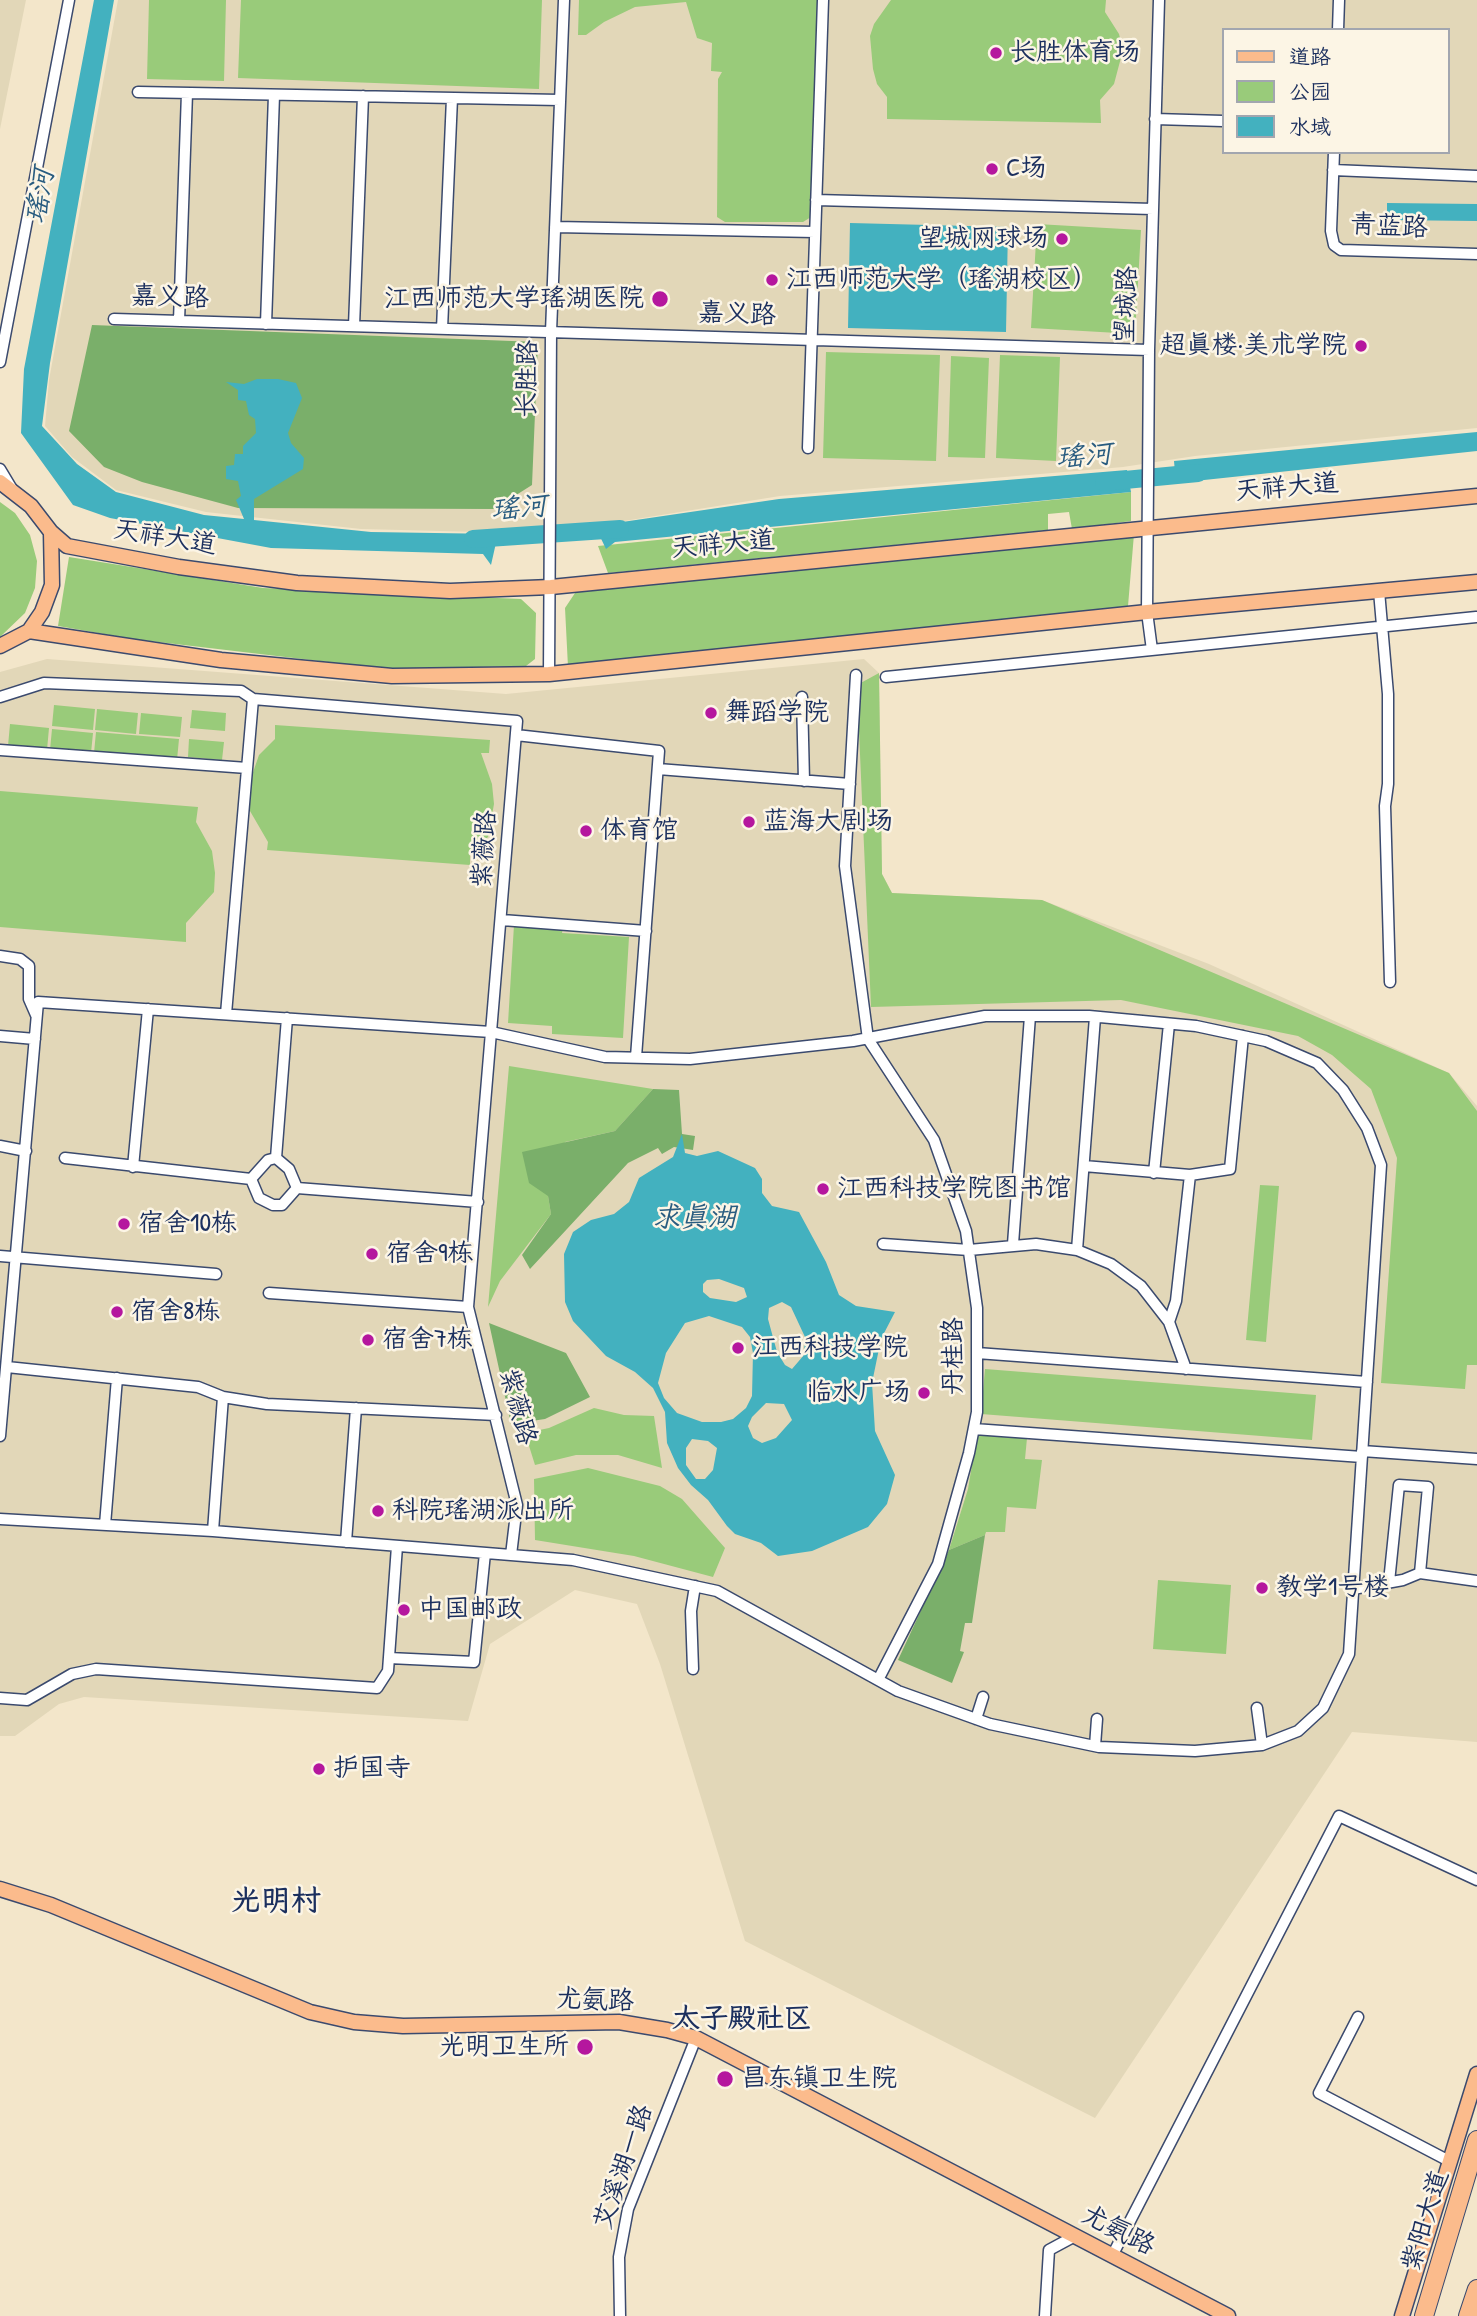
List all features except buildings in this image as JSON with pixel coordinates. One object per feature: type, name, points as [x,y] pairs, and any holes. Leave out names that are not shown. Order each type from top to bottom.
[{"type":"highway","name":"紫阳大道","points":[[1424,2316],[1477,2140]]},
{"type":"highway","points":[[1468,2316],[1477,2290]]},
{"type":"main road","name":"天祥大道","points":[[0,482],[31,506],[51,532],[67,546],[179,567],[297,583],[450,590],[551,587],[1148,520],[1477,496]]},
{"type":"main road","points":[[0,646],[29,631],[42,612],[52,585],[51,532]]},
{"type":"main road","points":[[29,631],[222,660],[392,676],[549,674],[1147,612],[1477,582]]},
{"type":"main road","name":"尤氨路","points":[[8,1888],[310,2012],[403,2026],[619,2022],[667,2029],[696,2038],[1228,2316]]},
{"type":"main road","points":[[1402,2316],[1477,2074]]},
{"type":"street","points":[[0,362],[69,0]]},
{"type":"street","name":"长胜路","points":[[549,674],[551,332],[564,0]]},
{"type":"street","points":[[807,448],[823,0]]},
{"type":"street","name":"望城路","points":[[1152,650],[1147,612],[1149,350],[1159,0]]},
{"type":"street","points":[[1338,28],[1339,0]]},
{"type":"street","points":[[138,92],[560,100]]},
{"type":"street","points":[[179,321],[187,93]]},
{"type":"street","points":[[266,324],[274,95]]},
{"type":"street","points":[[354,326],[363,96]]},
{"type":"street","points":[[442,329],[452,98]]},
{"type":"street","points":[[1155,119],[1222,121]]},
{"type":"street","name":"青蓝路","points":[[1334,154],[1331,231],[1334,245],[1341,250],[1477,254]]},
{"type":"street","name":"青蓝路","points":[[1333,170],[1477,176]]},
{"type":"street","points":[[816,200],[1153,209]]},
{"type":"street","points":[[555,227],[815,232]]},
{"type":"street","name":"嘉义路","points":[[114,319],[1149,350]]},
{"type":"street","points":[[0,469],[14,491]]},
{"type":"street","points":[[1379,591],[1388,694],[1388,784],[1385,806],[1390,982]]},
{"type":"street","points":[[886,677],[1476,617]]},
{"type":"street","points":[[856,675],[845,866],[868,1039]]},
{"type":"street","points":[[0,697],[44,683],[241,691],[253,699],[517,720],[516,735],[659,751],[636,1057]]},
{"type":"street","points":[[802,697],[804,781]]},
{"type":"street","points":[[226,1014],[253,699]]},
{"type":"street","name":"紫薇路","points":[[511,1556],[517,1506],[468,1307],[516,735]]},
{"type":"street","points":[[0,750],[247,768]]},
{"type":"street","points":[[658,769],[850,785]]},
{"type":"street","points":[[502,920],[646,931]]},
{"type":"street","points":[[0,957],[20,959],[29,966],[29,999],[37,1016]]},
{"type":"street","points":[[0,1436],[38,1002],[493,1033],[605,1056],[698,1059],[868,1039],[985,1016],[1095,1017],[1169,1024],[1266,1041],[1317,1063],[1343,1090],[1367,1128],[1381,1165],[1349,1654],[1323,1708],[1298,1731],[1262,1745],[1195,1751],[1095,1746],[976,1719],[898,1691],[717,1591],[573,1560],[213,1531],[0,1519]]},
{"type":"street","points":[[133,1167],[148,1009]]},
{"type":"street","points":[[1013,1244],[1030,1016]]},
{"type":"street","points":[[1077,1250],[1095,1017]]},
{"type":"street","points":[[276,1158],[287,1018]]},
{"type":"street","points":[[1154,1173],[1169,1024]]},
{"type":"street","points":[[0,1036],[35,1039]]},
{"type":"street","points":[[1084,1166],[1189,1175],[1230,1169],[1243,1036]]},
{"type":"street","name":"丹桂路","points":[[868,1039],[934,1140],[966,1231],[977,1307],[977,1412],[974,1429],[938,1564],[878,1680]]},
{"type":"street","points":[[0,1146],[26,1150]]},
{"type":"street","points":[[65,1158],[251,1179]]},
{"type":"street","points":[[251,1179],[268,1160],[276,1158]]},
{"type":"street","points":[[276,1158],[289,1169],[297,1188]]},
{"type":"street","points":[[1169,1322],[1176,1301],[1189,1175]]},
{"type":"street","points":[[251,1179],[259,1198],[273,1205],[282,1205],[297,1188]]},
{"type":"street","points":[[297,1188],[478,1202]]},
{"type":"street","points":[[883,1244],[969,1250],[1013,1244],[1077,1250],[1111,1264],[1141,1286],[1169,1322],[1186,1369]]},
{"type":"street","points":[[0,1256],[216,1274]]},
{"type":"street","points":[[269,1293],[468,1307]]},
{"type":"street","points":[[977,1353],[1367,1382]]},
{"type":"street","points":[[7,1367],[198,1387],[223,1397],[267,1404],[496,1415]]},
{"type":"street","points":[[105,1525],[117,1378]]},
{"type":"street","points":[[213,1531],[223,1397]]},
{"type":"street","points":[[346,1542],[356,1408]]},
{"type":"street","points":[[974,1429],[1477,1459]]},
{"type":"street","points":[[1389,1582],[1399,1485],[1428,1486],[1420,1573]]},
{"type":"street","points":[[0,1698],[27,1700],[72,1674],[96,1669],[377,1688],[388,1671],[397,1546]]},
{"type":"street","points":[[388,1658],[474,1662],[485,1553]]},
{"type":"street","points":[[1353,1589],[1420,1573],[1477,1581]]},
{"type":"street","points":[[693,1669],[691,1611],[695,1586]]},
{"type":"street","points":[[976,1719],[983,1697]]},
{"type":"street","points":[[1257,1708],[1262,1745]]},
{"type":"street","points":[[1095,1746],[1097,1718]]},
{"type":"street","points":[[1112,2256],[1339,1816],[1477,1881]]},
{"type":"street","points":[[1358,2017],[1319,2093],[1451,2162]]},
{"type":"street","name":"艾溪湖一路","points":[[620,2316],[619,2257],[628,2209],[696,2038]]},
{"type":"street","points":[[1045,2316],[1049,2250],[1074,2236]]},
{"type":"shaded area","points":[[0,0],[26,0],[0,129]]},
{"type":"shaded area","name":"江西师范大学（瑶湖校区）","points":[[118,0],[1477,0],[1477,428],[1195,456],[1123,467],[780,496],[624,521],[480,532],[361,529],[206,512],[116,490],[72,457],[45,426],[49,380]]},
{"type":"shaded area","name":"江西科技学院","points":[[47,659],[506,694],[864,659],[879,673],[882,874],[892,893],[1042,900],[1209,964],[1449,1073],[1477,1106],[1477,1742],[1352,1732],[1095,2118],[745,1941],[660,1664],[637,1604],[575,1590],[490,1644],[468,1721],[84,1697],[59,1704],[15,1736],[0,1736],[0,672]]},
{"type":"green space","points":[[149,0],[226,0],[224,81],[147,79]]},
{"type":"green space","points":[[241,0],[542,0],[539,89],[238,78]]},
{"type":"green space","points":[[579,0],[818,0],[811,217],[803,222],[725,222],[717,217],[718,79],[722,72],[711,71],[712,43],[697,38],[686,2],[635,7],[604,22],[586,35],[578,35]]},
{"type":"green space","points":[[891,0],[1106,0],[1105,12],[1119,34],[1123,50],[1114,84],[1100,100],[1101,123],[887,119],[887,97],[877,84],[870,36],[874,24]]},
{"type":"green space","points":[[1037,224],[1141,230],[1135,334],[1031,328]]},
{"type":"green space","points":[[92,325],[538,342],[532,485],[494,509],[238,508],[142,482],[104,467],[69,431]]},
{"type":"green space","points":[[826,352],[940,355],[936,461],[823,458]]},
{"type":"green space","points":[[1000,355],[1060,357],[1056,461],[996,458]]},
{"type":"green space","points":[[951,356],[989,358],[985,458],[948,457]]},
{"type":"green space","points":[[1131,492],[1131,521],[1072,529],[1069,512],[1048,514],[1048,530],[608,573],[598,546]]},
{"type":"green space","points":[[0,502],[15,513],[30,535],[37,561],[35,588],[25,613],[0,637]]},
{"type":"green space","points":[[1134,534],[1128,606],[568,667],[565,608],[577,590]]},
{"type":"green space","points":[[69,557],[263,588],[521,599],[536,613],[535,659],[526,666],[387,669],[133,639],[58,626]]},
{"type":"green space","points":[[879,673],[882,874],[892,893],[1042,900],[1449,1073],[1477,1111],[1477,1365],[1467,1365],[1465,1389],[1381,1383],[1397,1158],[1371,1089],[1332,1055],[1298,1036],[1121,1000],[871,1007],[857,685]]},
{"type":"green space","points":[[54,705],[95,709],[93,730],[52,726]]},
{"type":"green space","points":[[97,709],[138,713],[136,734],[95,730]]},
{"type":"green space","points":[[192,710],[226,713],[225,731],[190,728]]},
{"type":"green space","points":[[141,713],[182,717],[180,737],[139,734]]},
{"type":"green space","points":[[10,724],[49,728],[47,750],[8,746]]},
{"type":"green space","points":[[275,725],[490,740],[489,753],[481,753],[492,784],[494,804],[488,837],[470,853],[470,865],[267,850],[268,842],[250,811],[249,784],[259,755],[275,739]]},
{"type":"green space","points":[[52,729],[93,733],[91,753],[50,750]]},
{"type":"green space","points":[[96,732],[179,739],[177,760],[94,753]]},
{"type":"green space","points":[[189,739],[224,742],[222,760],[188,757]]},
{"type":"green space","points":[[0,791],[198,807],[196,822],[212,851],[214,892],[186,923],[186,942],[0,927]]},
{"type":"green space","points":[[514,925],[563,928],[562,933],[629,937],[623,1038],[552,1034],[552,1026],[508,1023]]},
{"type":"green space","points":[[509,1066],[653,1089],[615,1131],[565,1142],[548,1196],[551,1214],[500,1281],[488,1307]]},
{"type":"green space","points":[[653,1089],[679,1090],[682,1134],[695,1136],[693,1150],[674,1147],[662,1154],[658,1148],[628,1163],[530,1269],[522,1255],[551,1214],[548,1196],[529,1183],[522,1152],[615,1131]]},
{"type":"green space","points":[[1260,1185],[1279,1186],[1266,1342],[1246,1340]]},
{"type":"green space","points":[[489,1323],[566,1353],[590,1397],[545,1419],[511,1424]]},
{"type":"green space","points":[[985,1369],[1316,1395],[1312,1440],[981,1414]]},
{"type":"green space","points":[[594,1408],[624,1415],[654,1416],[662,1468],[618,1455],[576,1455],[535,1465],[525,1433],[549,1428]]},
{"type":"green space","points":[[977,1435],[1027,1438],[1025,1459],[1042,1460],[1036,1509],[1007,1507],[1005,1532],[986,1532],[985,1535],[949,1550],[968,1489]]},
{"type":"green space","points":[[588,1468],[660,1486],[682,1499],[725,1548],[713,1577],[634,1556],[535,1540],[534,1479]]},
{"type":"green space","points":[[985,1535],[972,1623],[965,1623],[960,1651],[964,1652],[952,1683],[898,1660],[949,1550]]},
{"type":"green space","points":[[1158,1580],[1231,1585],[1226,1654],[1153,1649]]},
{"type":"water","points":[[94,0],[114,0],[50,363],[42,426],[77,464],[116,492],[204,515],[244,519],[236,500],[241,496],[238,481],[226,479],[226,466],[234,465],[235,454],[243,454],[243,446],[256,433],[255,419],[249,415],[246,401],[238,400],[238,390],[226,382],[244,384],[257,379],[278,379],[296,383],[302,398],[288,433],[291,443],[304,458],[303,469],[254,499],[254,520],[371,532],[498,534],[491,565],[483,554],[271,548],[110,518],[73,505],[21,433],[24,369]]},
{"type":"water","points":[[1387,203],[1477,204],[1477,221],[1387,220]]},
{"type":"water","points":[[850,223],[1008,227],[1006,332],[848,328]]},
{"type":"water","points":[[1477,432],[1477,451],[1176,483],[1174,461]]},
{"type":"water","points":[[1127,470],[1131,492],[615,542],[606,549],[595,526],[779,499]]},
{"type":"water","name":"求真湖","points":[[682,1134],[685,1153],[697,1156],[718,1151],[755,1168],[762,1179],[762,1193],[772,1206],[799,1212],[826,1262],[839,1295],[856,1306],[895,1312],[881,1339],[872,1383],[875,1431],[895,1475],[887,1504],[868,1527],[812,1551],[778,1556],[761,1543],[735,1534],[678,1468],[667,1443],[665,1412],[653,1388],[635,1372],[606,1356],[573,1321],[565,1302],[564,1254],[573,1232],[591,1220],[614,1214],[629,1202],[639,1178],[673,1157]],"holes":[[[719,1279],[744,1288],[747,1297],[736,1302],[710,1298],[703,1292],[703,1284],[707,1280]],[[782,1302],[791,1307],[805,1337],[804,1355],[792,1369],[785,1365],[777,1352],[768,1319],[769,1308]],[[709,1316],[742,1327],[750,1337],[753,1353],[752,1396],[746,1408],[733,1419],[702,1422],[677,1413],[664,1398],[658,1383],[666,1353],[685,1323]],[[766,1403],[784,1404],[792,1420],[776,1438],[762,1443],[753,1438],[748,1426],[752,1417]],[[692,1439],[708,1441],[717,1448],[713,1470],[705,1479],[696,1479],[686,1465],[686,1448]]]},
{"type":"waterway","name":"瑶河","points":[[1104,482],[1198,473]]},
{"type":"waterway","name":"瑶河","points":[[473,539],[620,529]]},
{"type":"place","name":"长胜体育场","points":[[996,53]]},
{"type":"place","name":"C场","points":[[992,169]]},
{"type":"place","name":"望城网球场","points":[[1062,239]]},
{"type":"place","name":"江西师范大学（瑶湖校区）","points":[[772,280]]},
{"type":"place","name":"江西师范大学瑶湖医院","points":[[660,299]]},
{"type":"place","name":"超真楼·美术学院","points":[[1361,346]]},
{"type":"place","name":"舞蹈学院","points":[[711,713]]},
{"type":"place","name":"蓝海大剧场","points":[[749,822]]},
{"type":"place","name":"体育馆","points":[[586,831]]},
{"type":"place","name":"江西科技学院图书馆","points":[[823,1189]]},
{"type":"place","name":"宿舍10栋","points":[[124,1224]]},
{"type":"place","name":"宿舍9栋","points":[[372,1254]]},
{"type":"place","name":"宿舍8栋","points":[[117,1312]]},
{"type":"place","name":"宿舍7栋","points":[[368,1340]]},
{"type":"place","name":"江西科技学院","points":[[738,1348]]},
{"type":"place","name":"临水广场","points":[[924,1393]]},
{"type":"place","name":"科院瑶湖派出所","points":[[378,1511]]},
{"type":"place","name":"教学1号楼","points":[[1262,1588]]},
{"type":"place","name":"中国邮政","points":[[404,1610]]},
{"type":"place","name":"护国寺","points":[[319,1769]]},
{"type":"place","name":"光明卫生所","points":[[585,2047]]},
{"type":"place","name":"昌东镇卫生院","points":[[725,2079]]},
{"type":"district","name":"光明村","points":[[276,1902]]},
{"type":"district","name":"太子殿社区","points":[[742,2020]]}]
